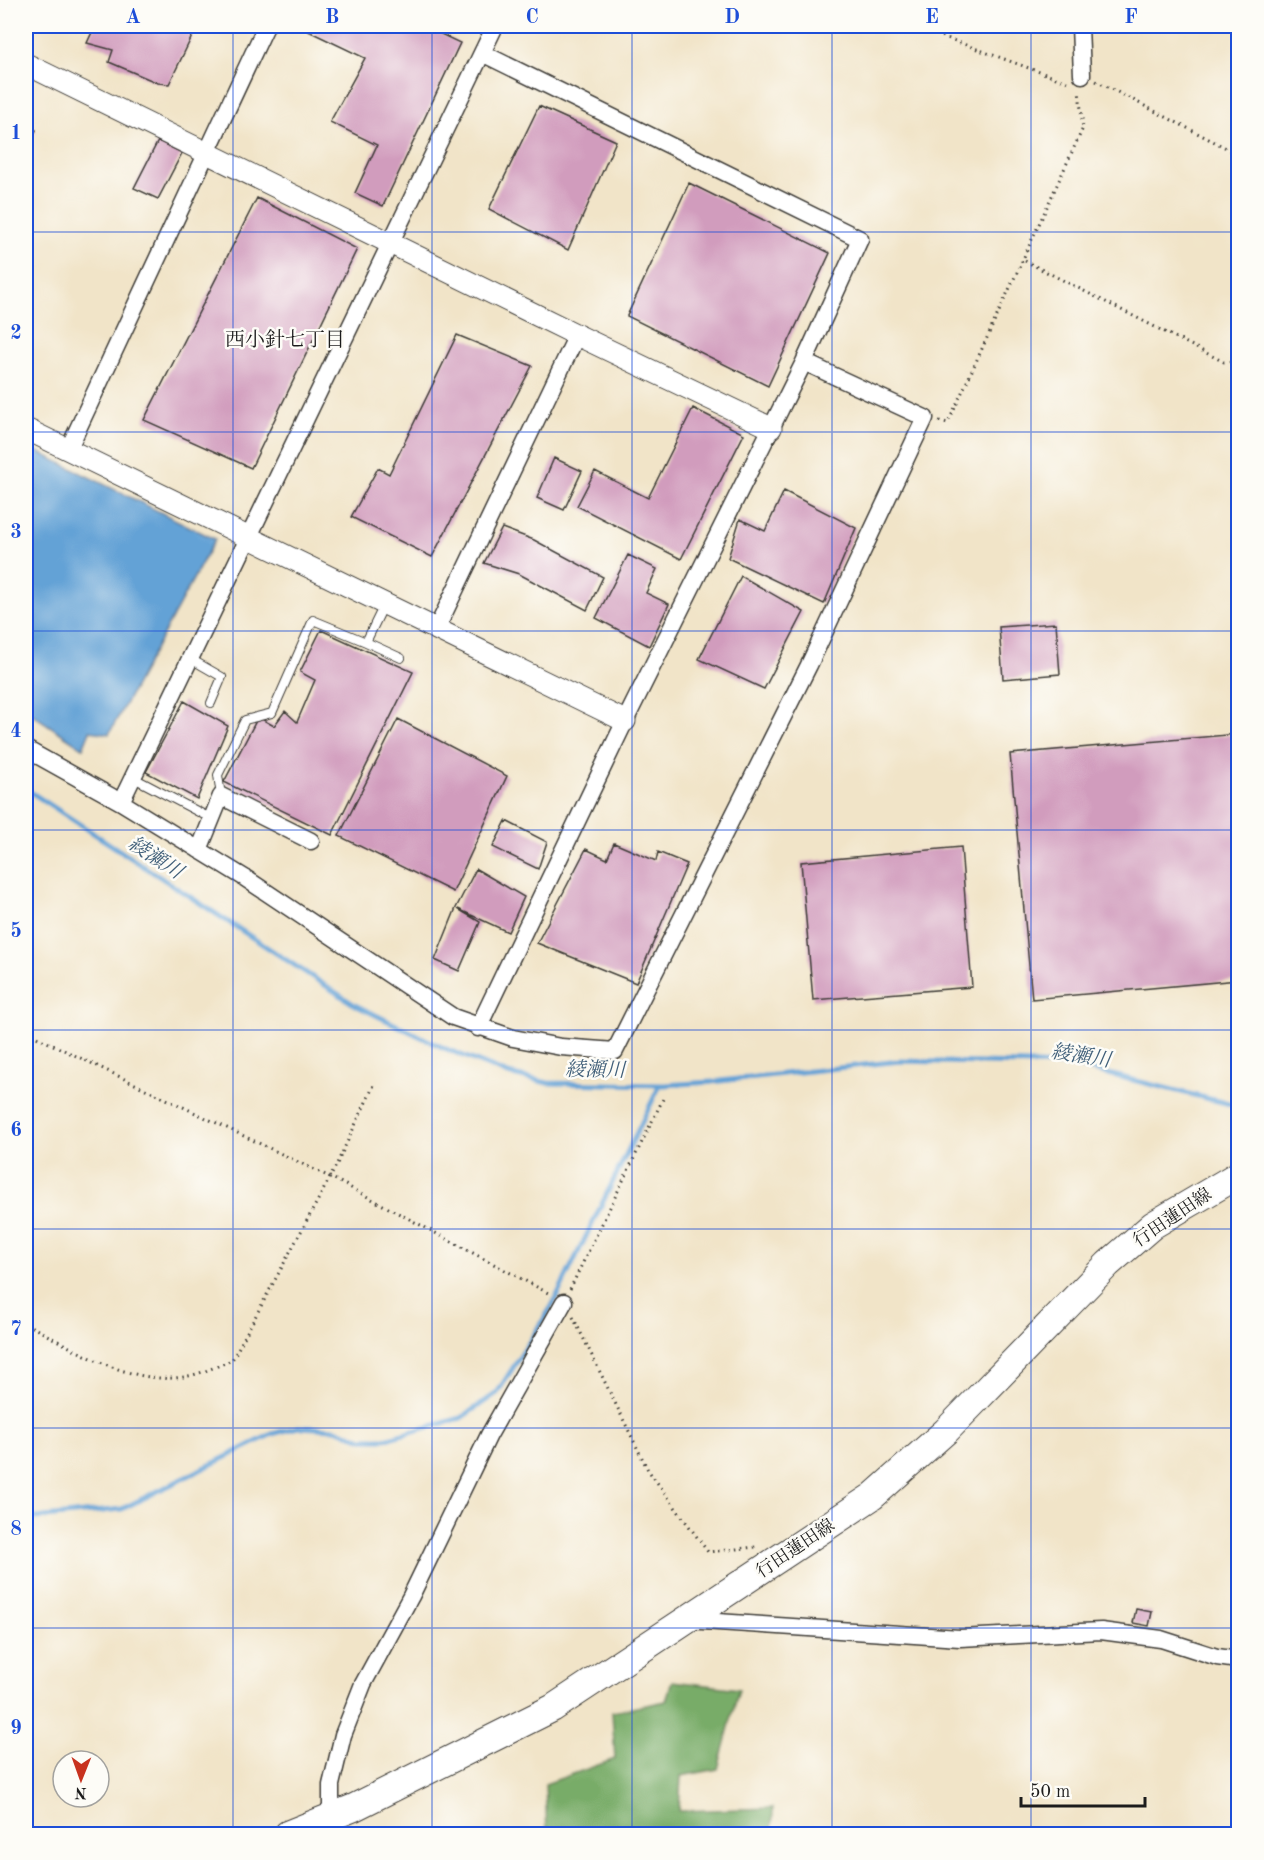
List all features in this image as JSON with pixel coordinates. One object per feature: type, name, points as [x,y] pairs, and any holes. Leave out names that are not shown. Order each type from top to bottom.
[{"type":"main road","name":"行田蓮田線","points":[[288,1834],[332,1825],[553,1708],[873,1496],[946,1431],[1108,1264],[1153,1226],[1239,1174]]},
{"type":"street","points":[[68,450],[266,26]]},
{"type":"street","points":[[121,802],[188,658],[495,26]]},
{"type":"street","points":[[1080,26],[1081,81]]},
{"type":"street","points":[[478,1028],[625,721],[804,362],[860,239],[482,53]]},
{"type":"street","points":[[26,64],[771,428]]},
{"type":"street","points":[[437,628],[577,335]]},
{"type":"street","points":[[26,749],[121,802],[199,850],[453,1017],[478,1028],[513,1038],[561,1047],[615,1051],[809,665],[925,418],[804,362]]},
{"type":"street","points":[[26,429],[625,721]]},
{"type":"street","points":[[199,850],[221,796],[311,841]]},
{"type":"street","points":[[332,1825],[331,1785],[343,1735],[363,1684],[411,1596],[489,1435],[564,1302]]},
{"type":"street","points":[[686,1620],[960,1638],[1101,1631],[1161,1639],[1217,1657],[1239,1660]]},
{"type":"lane","points":[[366,642],[385,603]]},
{"type":"lane","points":[[221,796],[218,775],[245,720],[272,713],[313,620],[401,658]]},
{"type":"lane","points":[[188,658],[222,677],[211,703]]},
{"type":"lane","points":[[132,777],[212,819]]},
{"type":"path","points":[[925,418],[948,423],[1025,261],[1083,128],[1081,81]]},
{"type":"path","points":[[1025,261],[1224,362],[1239,362]]},
{"type":"path","points":[[26,1032],[336,1180],[564,1302],[648,1470],[708,1552],[762,1546]]},
{"type":"path","points":[[26,1324],[117,1370],[157,1377],[192,1375],[232,1360],[333,1172],[375,1083]]},
{"type":"path","points":[[564,1302],[665,1095]]},
{"type":"green space","points":[[672,1681],[739,1689],[718,1769],[681,1776],[679,1811],[773,1808],[772,1834],[547,1834],[545,1784],[615,1759],[612,1712],[666,1701]]},
{"type":"water","points":[[26,446],[215,539],[109,734],[90,731],[83,748],[26,710]]},
{"type":"building","points":[[95,26],[197,26],[169,84],[158,83],[109,62],[113,50],[87,43]]},
{"type":"building","points":[[298,26],[424,26],[460,43],[383,206],[355,193],[377,145],[330,122],[365,58]]},
{"type":"building","points":[[539,106],[616,141],[568,250],[489,209]]},
{"type":"building","points":[[26,125],[36,130],[26,153]]},
{"type":"building","points":[[158,141],[182,153],[158,199],[134,188]]},
{"type":"building","points":[[689,183],[830,253],[768,386],[627,316]]},
{"type":"building","points":[[257,198],[357,249],[251,468],[144,420]]},
{"type":"building","points":[[457,335],[532,366],[432,557],[351,517],[378,468],[389,474]]},
{"type":"building","points":[[693,408],[744,434],[681,559],[577,506],[595,471],[648,498]]},
{"type":"building","points":[[554,458],[582,471],[564,510],[537,498]]},
{"type":"building","points":[[784,491],[856,528],[824,604],[728,558],[740,519],[765,531]]},
{"type":"building","points":[[502,528],[534,540],[603,577],[587,610],[519,574],[484,563]]},
{"type":"building","points":[[628,555],[657,569],[646,593],[669,604],[649,646],[596,618]]},
{"type":"building","points":[[741,576],[804,612],[764,689],[699,659]]},
{"type":"building","points":[[1056,623],[1060,674],[1003,679],[999,627]]},
{"type":"building","points":[[321,630],[413,672],[332,835],[224,782],[258,717],[274,726],[285,711],[297,722],[315,680],[300,672]]},
{"type":"building","points":[[184,701],[228,726],[197,799],[146,772]]},
{"type":"building","points":[[398,719],[507,776],[453,892],[339,836]]},
{"type":"building","points":[[1238,734],[1238,980],[1032,999],[1010,754]]},
{"type":"building","points":[[506,821],[547,842],[538,869],[493,847]]},
{"type":"building","points":[[614,843],[656,861],[658,852],[687,864],[636,983],[537,943],[586,849],[607,859]]},
{"type":"building","points":[[961,847],[972,987],[813,1000],[801,862]]},
{"type":"building","points":[[476,869],[524,897],[508,932],[458,909],[480,922],[459,971],[435,960],[456,908]]},
{"type":"building","points":[[1136,1609],[1152,1612],[1149,1626],[1133,1623]]},
{"type":"waterway","name":"綾瀬川","points":[[26,789],[355,1005],[444,1048],[508,1074],[548,1083],[664,1085],[900,1061],[1072,1065],[1238,1106]]},
{"type":"waterway","points":[[26,1519],[122,1509],[272,1434],[298,1427],[335,1429],[363,1439],[385,1439],[461,1418],[497,1393],[552,1306],[660,1085]]},
{"type":"district","name":"西小針七丁目","points":[[285,339]]}]
